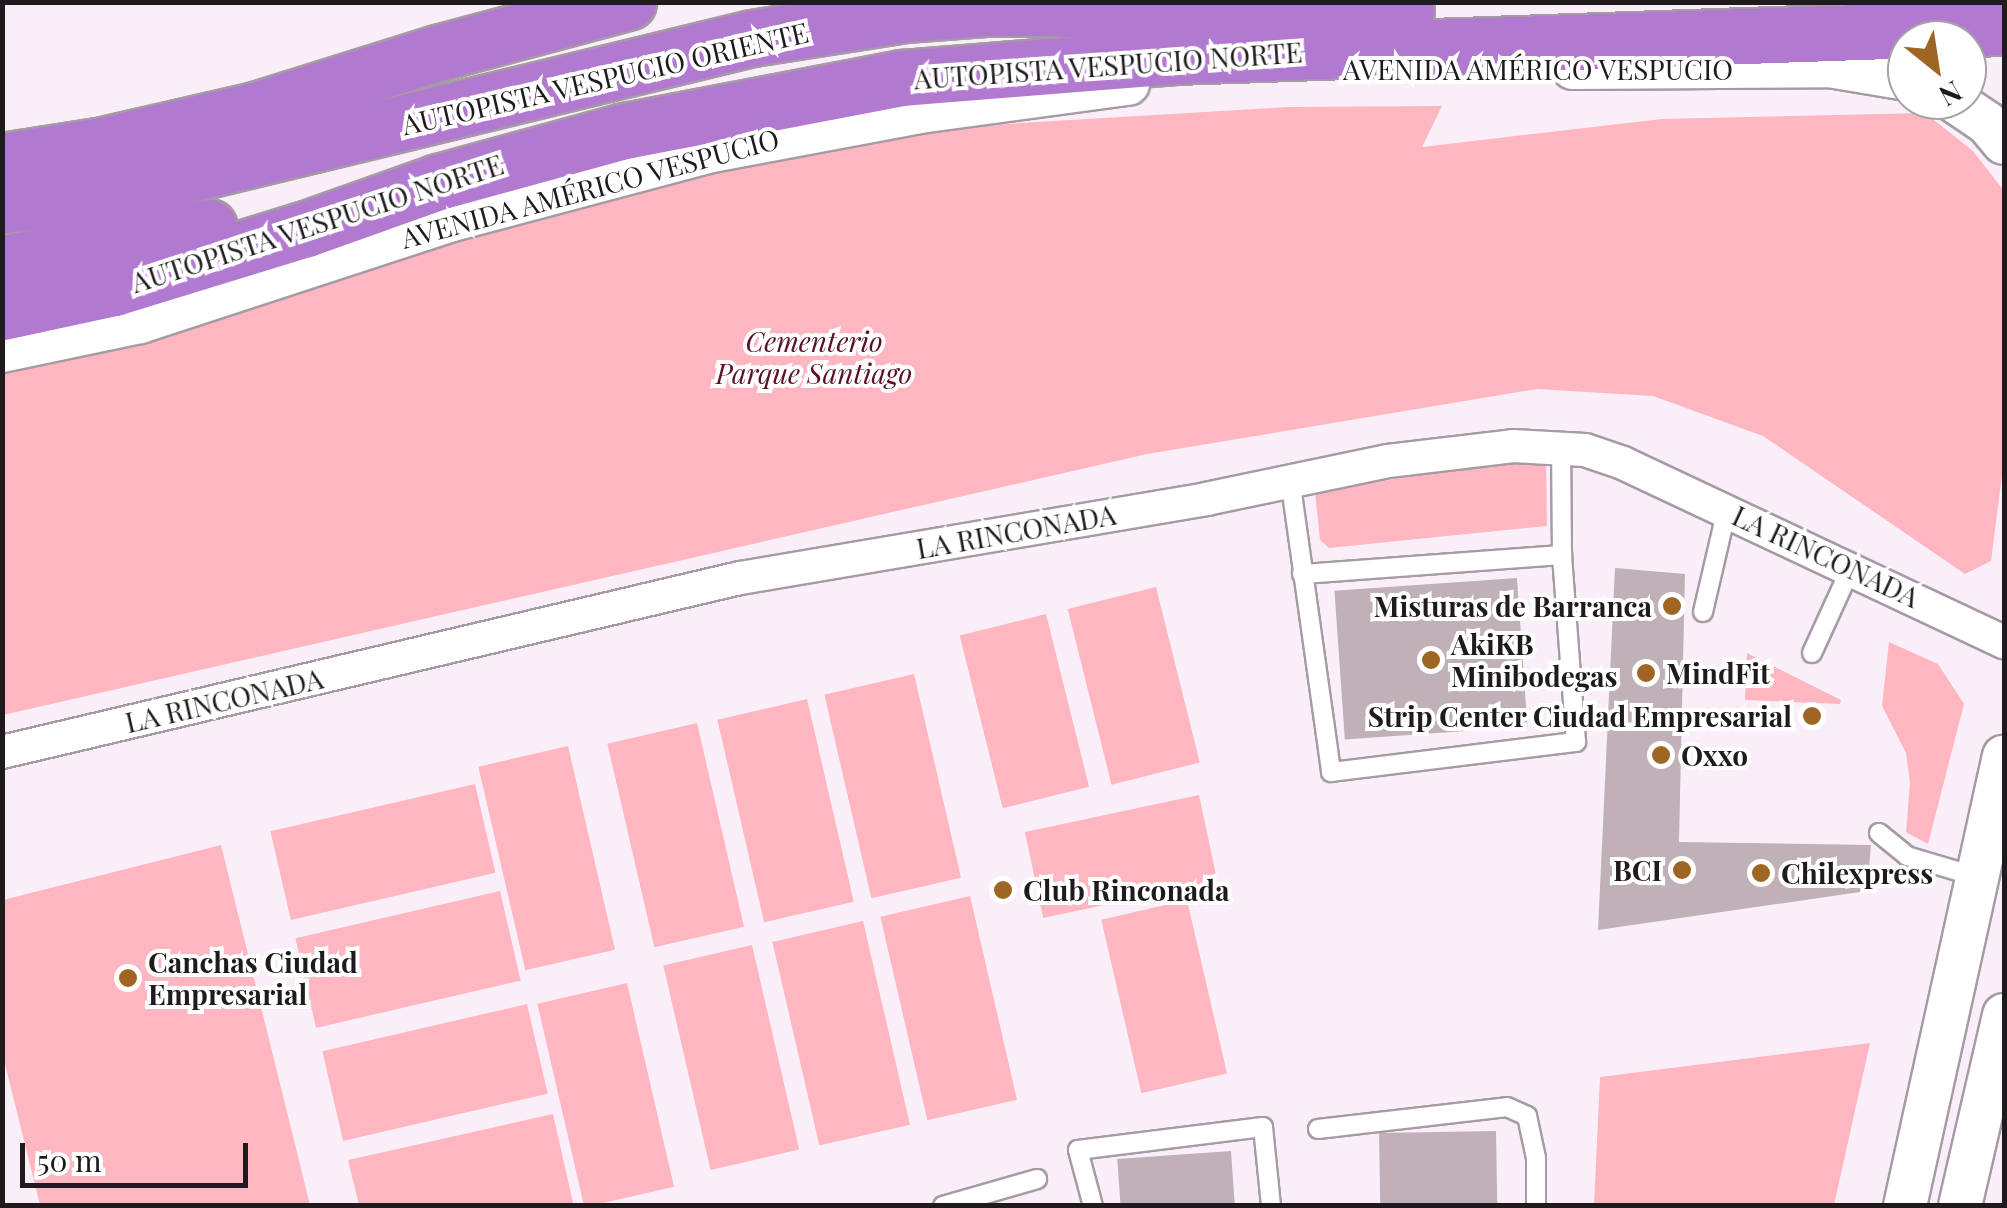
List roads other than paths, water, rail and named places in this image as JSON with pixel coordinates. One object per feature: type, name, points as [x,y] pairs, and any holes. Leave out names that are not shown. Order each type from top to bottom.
[{"type":"highway","points":[[2,161],[98,146],[255,110],[436,53],[628,2]]},
{"type":"highway","name":"AUTOPISTA VESPUCIO ORIENTE","points":[[2,205],[78,198],[157,182],[752,38],[905,14],[999,5],[1194,13],[1934,2]]},
{"type":"highway","name":"AUTOPISTA VESPUCIO NORTE","points":[[2,312],[114,288],[242,250],[438,182],[718,110],[994,68],[1158,57],[2004,26]]},
{"type":"highway","points":[[2,263],[64,256],[438,182]]},
{"type":"street","name":"AVENIDA AMÉRICO VESPUCIO","points":[[2,351],[140,322],[452,220],[694,155],[939,110],[1168,79],[1349,69],[1829,66],[1887,76]]},
{"type":"street","points":[[1977,120],[2004,142]]},
{"type":"street","name":"LA RINCONADA","points":[[2,752],[740,578],[1206,500],[1290,479],[1477,450],[1560,447],[1623,463],[2004,642]]},
{"type":"street","points":[[1905,1206],[2004,757]]},
{"type":"street","points":[[1960,1206],[1993,1109],[2004,1015]]},
{"type":"lane","points":[[1290,479],[1331,772],[1576,742],[1562,555],[1560,447]]},
{"type":"lane","points":[[1703,612],[1727,509]]},
{"type":"lane","points":[[1302,574],[1562,555]]},
{"type":"lane","points":[[1812,653],[1850,570]]},
{"type":"lane","points":[[1880,833],[1907,856],[1978,878]]},
{"type":"lane","points":[[1318,1129],[1508,1107],[1527,1116],[1536,1158],[1536,1206]]},
{"type":"lane","points":[[1093,1206],[1078,1150],[1263,1127],[1270,1206]]},
{"type":"lane","points":[[942,1206],[1037,1178]]},
{"type":"place","name":"Misturas de Barranca","points":[[1672,606]]},
{"type":"place","name":"AkiKB Minibodegas","points":[[1431,660]]},
{"type":"place","name":"MindFit","points":[[1646,673]]},
{"type":"place","name":"Strip Center Ciudad Empresarial","points":[[1812,716]]},
{"type":"place","name":"Oxxo","points":[[1661,755]]},
{"type":"place","name":"BCI","points":[[1682,870]]},
{"type":"place","name":"Chilexpress","points":[[1761,873]]},
{"type":"place","name":"Club Rinconada","points":[[1003,890]]},
{"type":"place","name":"Canchas Ciudad Empresarial","points":[[128,978]]},
{"type":"park label","name":"Cementerio Parque Santiago","points":[[814,357]]}]
